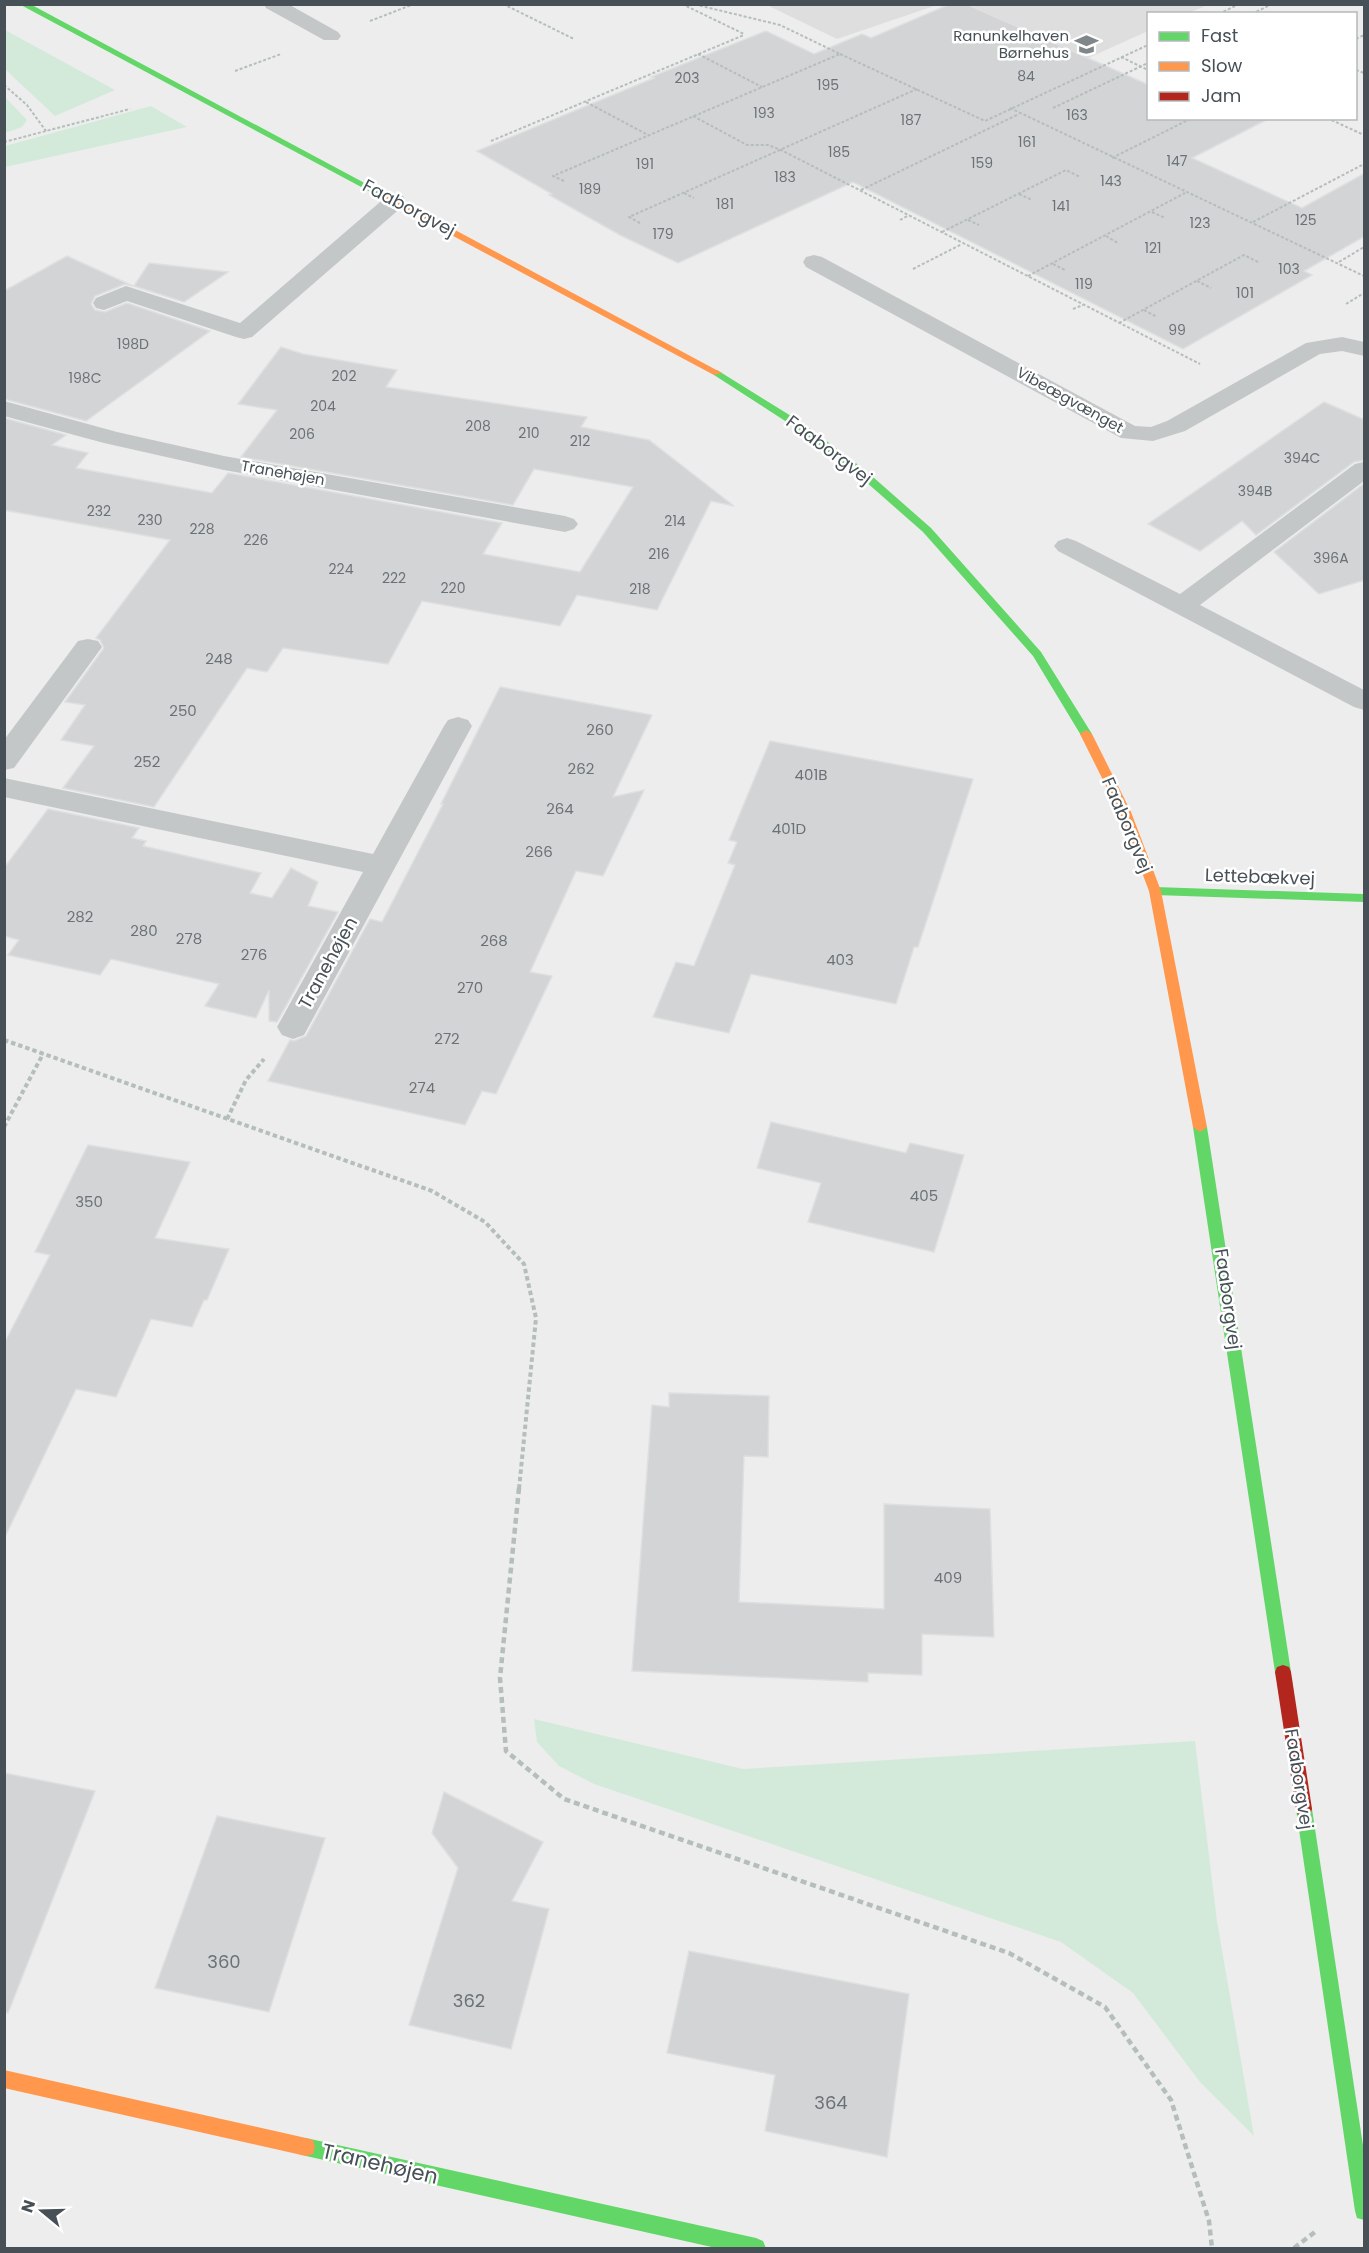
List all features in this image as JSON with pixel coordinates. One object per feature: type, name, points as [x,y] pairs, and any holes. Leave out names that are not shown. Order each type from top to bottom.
[{"type":"street","name":"Faaborgvej","points":[[23,4],[726,378],[800,426],[861,472],[927,530],[1037,654],[1083,728],[1125,812],[1155,891],[1208,1167],[1365,2211]]},
{"type":"street","points":[[273,4],[331,36]]},
{"type":"street","points":[[104,303],[126,293],[244,332],[395,201]]},
{"type":"street","name":"Vibeægvænget","points":[[814,262],[1130,433],[1153,434],[1176,426],[1314,348],[1342,344],[1365,349]]},
{"type":"street","name":"Tranehøjen","points":[[4,408],[113,438],[224,463],[565,524]]},
{"type":"street","points":[[1182,606],[1365,469]]},
{"type":"street","points":[[1067,546],[1365,701]]},
{"type":"street","points":[[4,761],[88,647]]},
{"type":"street","name":"Tranehøjen","points":[[293,1027],[458,726]]},
{"type":"street","points":[[4,787],[381,866]]},
{"type":"street","name":"Lettebækvej","points":[[1155,891],[1365,898]]},
{"type":"street","name":"Tranehøjen","points":[[4,2079],[756,2248]]},
{"type":"path","points":[[503,4],[574,39]]},
{"type":"path","points":[[491,141],[744,35],[682,4]]},
{"type":"path","points":[[693,4],[780,25],[985,121],[1147,46]]},
{"type":"path","points":[[1223,12],[1239,4]]},
{"type":"path","points":[[1256,12],[1272,4]]},
{"type":"path","points":[[698,54],[763,87]]},
{"type":"path","points":[[564,181],[553,176],[840,54]]},
{"type":"path","points":[[1120,57],[1147,69]]},
{"type":"path","points":[[1053,108],[1147,64]]},
{"type":"path","points":[[4,85],[27,105],[46,131]]},
{"type":"path","points":[[640,223],[629,216],[917,89]]},
{"type":"path","points":[[585,101],[649,135]]},
{"type":"path","points":[[1010,108],[1365,276]]},
{"type":"path","points":[[4,142],[130,109]]},
{"type":"path","points":[[860,190],[1020,114]]},
{"type":"path","points":[[693,116],[747,145],[768,145],[781,150],[1208,369]]},
{"type":"path","points":[[1112,158],[1188,120]]},
{"type":"path","points":[[1331,120],[1365,135]]},
{"type":"path","points":[[1253,223],[1365,164]]},
{"type":"path","points":[[941,232],[1066,170],[1080,177]]},
{"type":"path","points":[[684,192],[694,198]]},
{"type":"path","points":[[1027,276],[1185,192]]},
{"type":"path","points":[[1018,194],[1032,200]]},
{"type":"path","points":[[1151,212],[1166,218]]},
{"type":"path","points":[[900,220],[909,215]]},
{"type":"path","points":[[967,219],[979,225]]},
{"type":"path","points":[[1105,236],[1118,243]]},
{"type":"path","points":[[1338,262],[1365,247]]},
{"type":"path","points":[[1119,323],[1244,255],[1258,262]]},
{"type":"path","points":[[1052,264],[1065,270]]},
{"type":"path","points":[[1196,281],[1211,288]]},
{"type":"path","points":[[1344,305],[1365,293]]},
{"type":"path","points":[[1073,309],[1083,304]]},
{"type":"path","points":[[1143,310],[1157,317]]},
{"type":"path","points":[[228,1119],[246,1080],[293,1027]]},
{"type":"path","points":[[4,1040],[432,1191],[485,1222],[524,1264],[536,1318],[500,1678],[506,1751],[564,1799],[1009,1953],[1105,2007],[1171,2100],[1209,2221],[1212,2248]]},
{"type":"path","points":[[4,1128],[43,1053]]},
{"type":"shaded area","name":"Ranunkelhaven Børnehus","points":[[767,5],[937,5],[837,39]]},
{"type":"shaded area","name":"Ranunkelhaven Børnehus","points":[[970,5],[1208,5],[1190,12],[1147,12],[1147,31],[1086,59]]},
{"type":"green space","points":[[5,30],[115,90],[55,116],[5,69]]},
{"type":"green space","points":[[4,96],[27,120],[22,127],[5,133]]},
{"type":"green space","points":[[151,106],[187,127],[5,167],[5,146]]},
{"type":"green space","points":[[534,1719],[743,1769],[1195,1741],[1217,1921],[1254,2136],[1200,2082],[1133,1993],[1061,1942],[594,1784],[559,1766],[537,1742]]},
{"type":"building","points":[[950,4],[966,4],[1147,84],[1147,120],[1266,120],[1192,158],[1302,208],[1365,173],[1365,236],[1304,271],[1312,275],[1183,349],[853,182],[678,263],[620,235],[477,151],[766,31],[814,54],[862,34],[871,38]]},
{"type":"building","points":[[67,256],[133,286],[125,284],[95,296],[91,304],[95,310],[105,312],[127,303],[210,331],[86,421],[4,399],[4,291]]},
{"type":"building","points":[[149,263],[228,272],[184,302],[134,286]]},
{"type":"building","points":[[281,347],[303,354],[397,370],[386,387],[587,417],[581,427],[649,440],[734,506],[711,501],[657,610],[577,595],[560,626],[422,601],[388,664],[283,648],[267,672],[247,668],[154,807],[63,788],[94,746],[61,740],[85,705],[65,702],[104,648],[100,640],[96,638],[170,540],[4,510],[4,418],[66,435],[52,445],[88,453],[76,468],[212,493],[228,473],[502,523],[483,554],[580,572],[633,487],[534,469],[513,505],[241,457],[277,410],[238,404]]},
{"type":"building","points":[[1324,402],[1365,420],[1365,460],[1354,462],[1256,535],[1242,521],[1200,551],[1148,524]]},
{"type":"building","points":[[1365,483],[1365,580],[1319,594],[1274,552]]},
{"type":"building","points":[[500,687],[652,715],[613,797],[644,790],[603,876],[576,871],[530,972],[552,976],[496,1094],[482,1091],[465,1125],[268,1081],[290,1040],[294,1041],[306,1036],[370,919],[382,922]]},
{"type":"building","points":[[770,741],[973,779],[918,947],[914,947],[896,1004],[751,974],[729,1033],[653,1017],[676,962],[694,966],[735,865],[728,863],[737,842],[729,840]]},
{"type":"building","points":[[48,809],[139,828],[132,838],[146,841],[143,846],[261,873],[250,893],[272,898],[291,868],[318,882],[308,906],[338,912],[277,1022],[269,1021],[269,990],[256,1018],[205,1006],[219,984],[111,959],[100,975],[8,955],[19,940],[4,936],[4,868]]},
{"type":"building","points":[[771,1122],[906,1153],[910,1143],[964,1155],[934,1252],[808,1222],[821,1183],[757,1168]]},
{"type":"building","points":[[88,1145],[190,1162],[155,1238],[229,1249],[207,1300],[204,1300],[192,1327],[151,1319],[116,1397],[76,1389],[4,1539],[4,1344],[50,1255],[35,1252]]},
{"type":"building","points":[[669,1393],[769,1396],[768,1457],[744,1456],[739,1602],[884,1609],[884,1504],[990,1509],[994,1637],[922,1634],[922,1675],[868,1673],[868,1682],[632,1671],[652,1405],[669,1407]]},
{"type":"building","points":[[4,1773],[95,1791],[8,2013],[4,2012]]},
{"type":"building","points":[[444,1792],[543,1842],[512,1901],[549,1909],[511,2049],[409,2025],[458,1868],[432,1833]]},
{"type":"building","points":[[217,1816],[325,1838],[269,2012],[155,1988]]},
{"type":"building","points":[[689,1951],[909,1994],[887,2157],[765,2131],[775,2075],[667,2053]]},
{"type":"traffic: fast","points":[[23,4],[383,195]]},
{"type":"traffic: fast","points":[[717,373],[800,426],[861,472],[927,530],[1037,654],[1086,734]]},
{"type":"traffic: fast","points":[[1155,891],[1364,898]]},
{"type":"traffic: fast","points":[[1200,1127],[1283,1672]]},
{"type":"traffic: fast","points":[[1304,1809],[1364,2211]]},
{"type":"traffic: fast","points":[[306,2147],[756,2248]]},
{"type":"traffic: slow","points":[[383,195],[717,373]]},
{"type":"traffic: slow","points":[[1086,734],[1125,812],[1155,891],[1200,1127]]},
{"type":"traffic: slow","points":[[4,2079],[306,2147]]},
{"type":"traffic: jam","points":[[1283,1672],[1304,1809]]},
{"type":"place","name":"Ranunkelhaven Børnehus","points":[[1087,45]]}]
